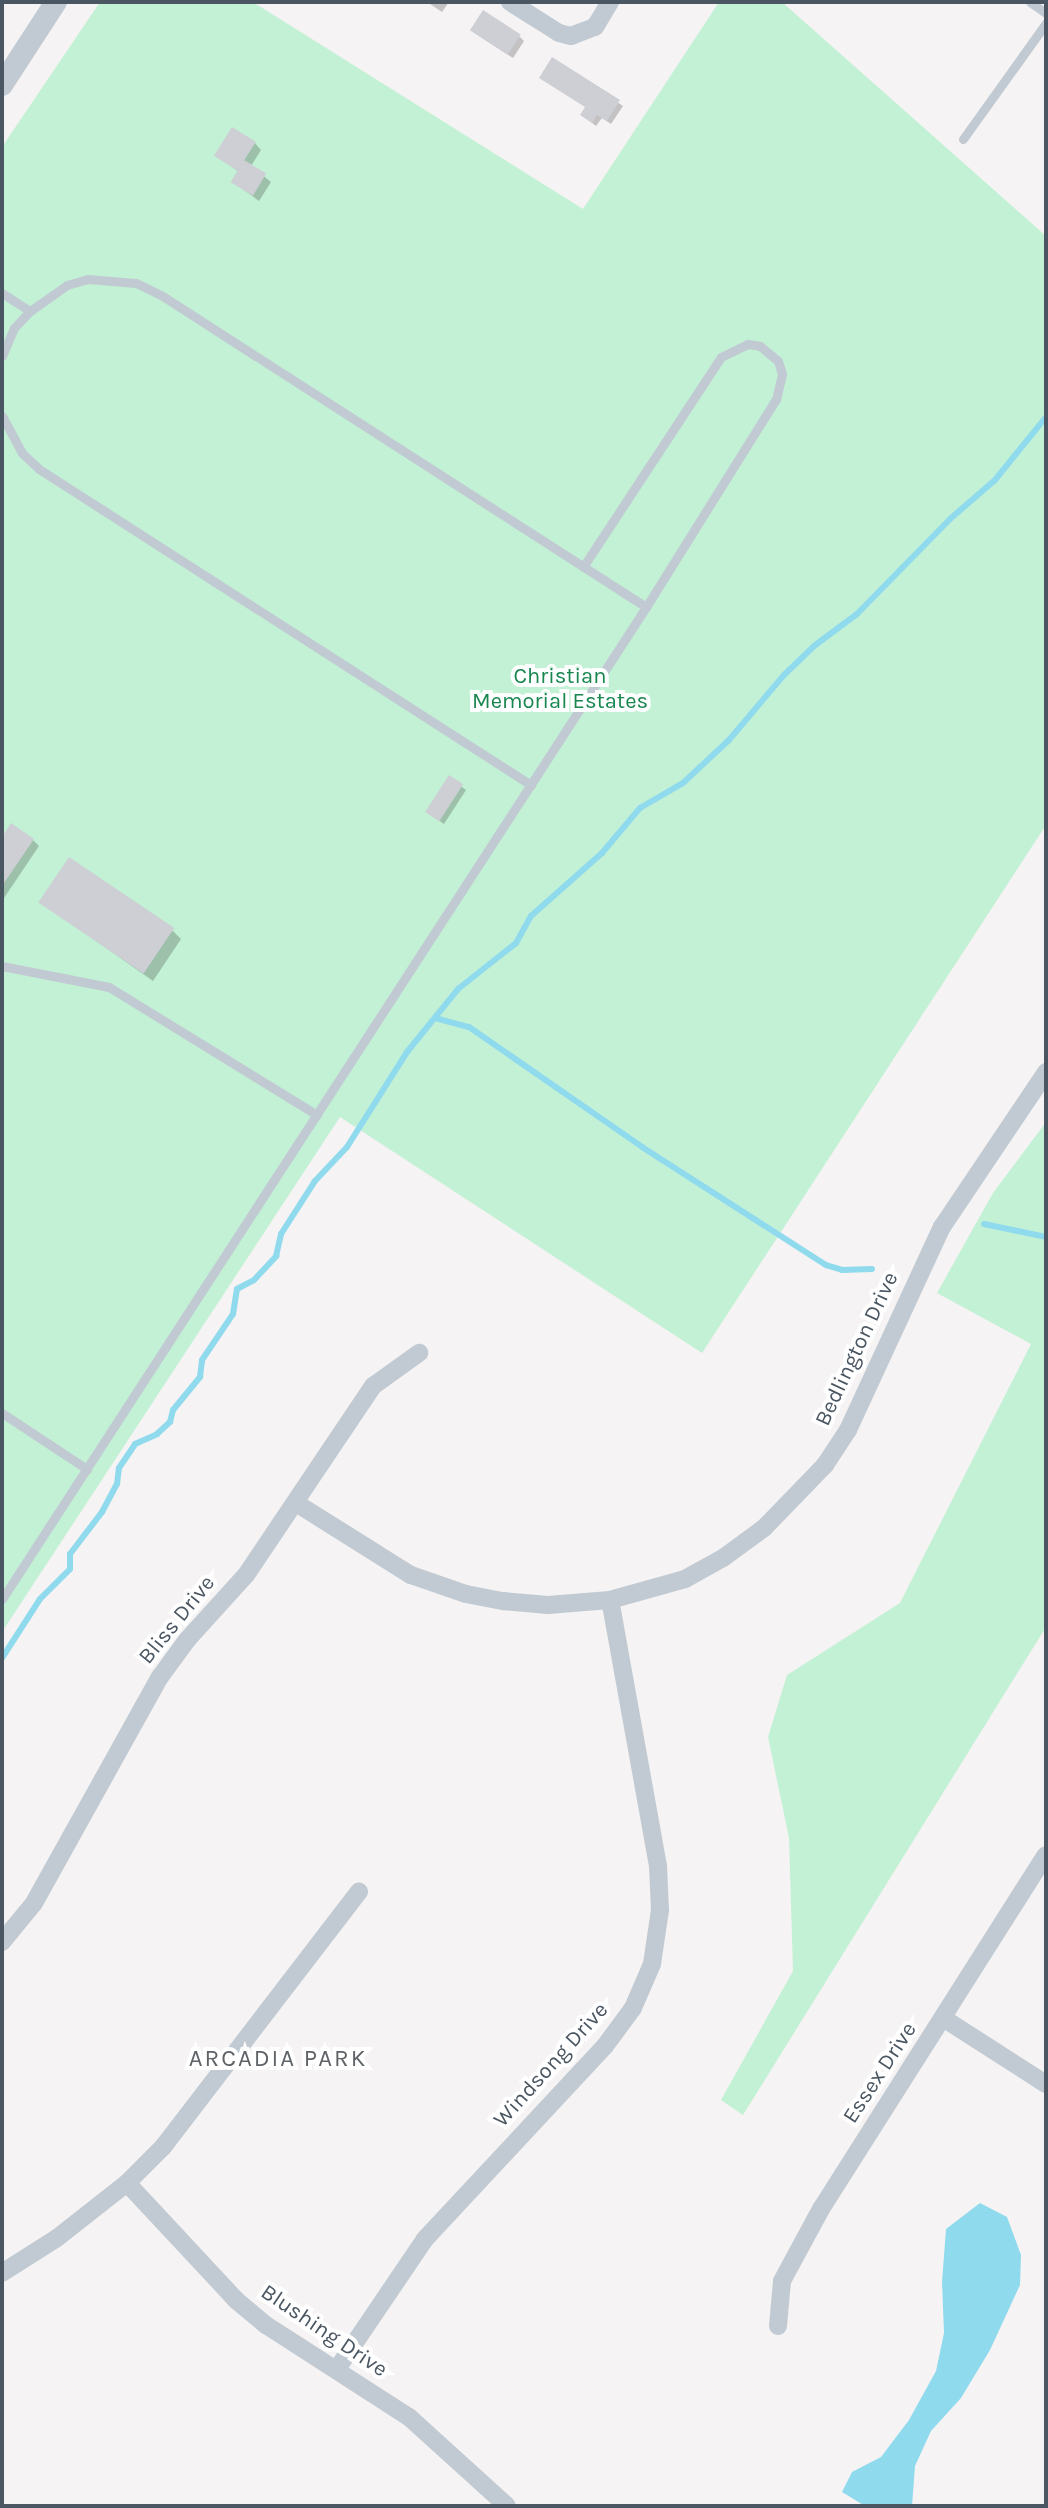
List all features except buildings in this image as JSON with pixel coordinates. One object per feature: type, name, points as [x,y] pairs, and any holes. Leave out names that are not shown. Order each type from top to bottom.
[{"type":"street","points":[[2,85],[56,2]]},
{"type":"street","points":[[510,2],[559,33],[571,36],[595,27],[610,2]]},
{"type":"street","name":"Bedlington Drive","points":[[296,1503],[411,1575],[466,1594],[548,1605],[610,1600],[685,1579],[723,1558],[764,1528],[825,1465],[848,1430],[942,1227],[1046,1072]]},
{"type":"street","name":"Bliss Drive","points":[[2,1942],[34,1903],[160,1677],[187,1640],[246,1575],[373,1386],[419,1353]]},
{"type":"street","name":"Windsong Drive","points":[[337,2369],[425,2239],[605,2046],[633,2008],[652,1964],[660,1910],[658,1866],[610,1600]]},
{"type":"street","name":"Essex Drive","points":[[778,2326],[782,2281],[821,2209],[1046,1855]]},
{"type":"street","points":[[2,2273],[57,2238],[127,2183],[204,2098],[359,1892]]},
{"type":"street","points":[[943,2018],[1046,2084]]},
{"type":"street","name":"Blushing Drive","points":[[127,2183],[236,2300],[266,2325],[409,2417],[507,2506]]},
{"type":"lane","points":[[1030,2],[1046,13]]},
{"type":"lane","points":[[963,139],[1046,23]]},
{"type":"lane","points":[[3,349],[30,311],[67,285],[88,279],[136,283],[161,295],[646,607]]},
{"type":"lane","points":[[2,293],[30,311]]},
{"type":"lane","points":[[2,1599],[646,607],[776,399],[782,374],[778,361],[768,351],[748,344],[721,357],[583,567]]},
{"type":"lane","points":[[2,416],[22,453],[39,469],[531,785]]},
{"type":"lane","points":[[2,966],[109,987],[317,1115]]},
{"type":"lane","points":[[2,1413],[87,1469]]},
{"type":"green space","name":"Christian Memorial Estates","points":[[100,2],[253,2],[583,209],[719,2],[782,2],[1046,236],[1046,825],[702,1353],[340,1117],[2,1632],[2,147]]},
{"type":"green space","points":[[1046,1122],[1046,1627],[743,2115],[721,2100],[793,1971],[789,1838],[768,1737],[787,1675],[900,1603],[1031,1344],[937,1293],[993,1193]]},
{"type":"water","points":[[980,2203],[1007,2217],[1021,2255],[1020,2285],[990,2350],[961,2398],[931,2431],[915,2466],[912,2506],[865,2506],[842,2492],[852,2472],[881,2457],[909,2420],[936,2371],[944,2333],[942,2282],[946,2229]]},
{"type":"waterway","points":[[2,1658],[40,1599],[70,1569],[70,1554],[102,1512],[117,1484],[119,1468],[135,1444],[157,1434],[170,1422],[173,1410],[200,1377],[202,1360],[233,1314],[237,1289],[254,1280],[276,1256],[281,1234],[315,1181],[347,1147],[407,1052],[458,989],[516,943],[531,916],[602,853],[640,808],[683,783],[729,740],[784,675],[814,646],[857,614],[950,519],[995,480],[1046,417]]},
{"type":"waterway","points":[[435,1018],[469,1027],[642,1147],[826,1265],[842,1270],[872,1269]]},
{"type":"waterway","points":[[984,1224],[1046,1237]]},
{"type":"district","name":"ARCADIA PARK","points":[[278,2059]]}]
